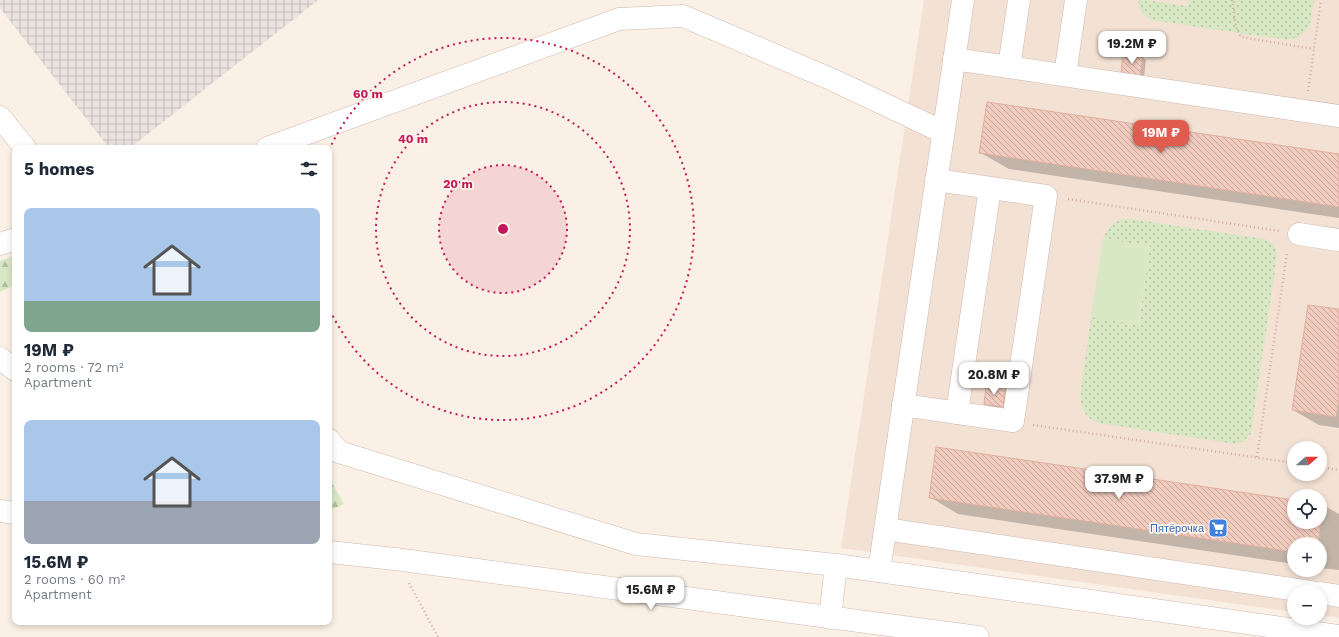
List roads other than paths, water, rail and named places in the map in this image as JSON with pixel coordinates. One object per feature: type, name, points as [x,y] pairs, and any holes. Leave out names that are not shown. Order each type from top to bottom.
[{"type":"street","points":[[879,571],[963,0]]},
{"type":"street","points":[[1009,67],[1019,0]]},
{"type":"street","points":[[1065,75],[1076,0]]},
{"type":"street","points":[[275,145],[619,19],[683,16],[833,80],[944,132]]},
{"type":"street","points":[[954,59],[1339,116]]},
{"type":"street","points":[[0,117],[23,145]]},
{"type":"street","points":[[903,405],[1013,421],[1046,196],[936,180]]},
{"type":"street","points":[[957,413],[990,188]]},
{"type":"street","points":[[1295,233],[1339,240]]},
{"type":"street","points":[[0,244],[12,240]]},
{"type":"street","points":[[0,358],[12,368]]},
{"type":"street","points":[[332,444],[339,452],[636,544],[836,565],[1339,636]]},
{"type":"street","points":[[0,512],[12,513]]},
{"type":"street","points":[[885,529],[1287,589]]},
{"type":"street","points":[[332,552],[395,559],[978,637]]},
{"type":"street","points":[[830,618],[836,565]]},
{"type":"street","points":[[1327,594],[1339,596]]},
{"type":"place","name":"Пятёрочка","points":[[1218,528]]}]
